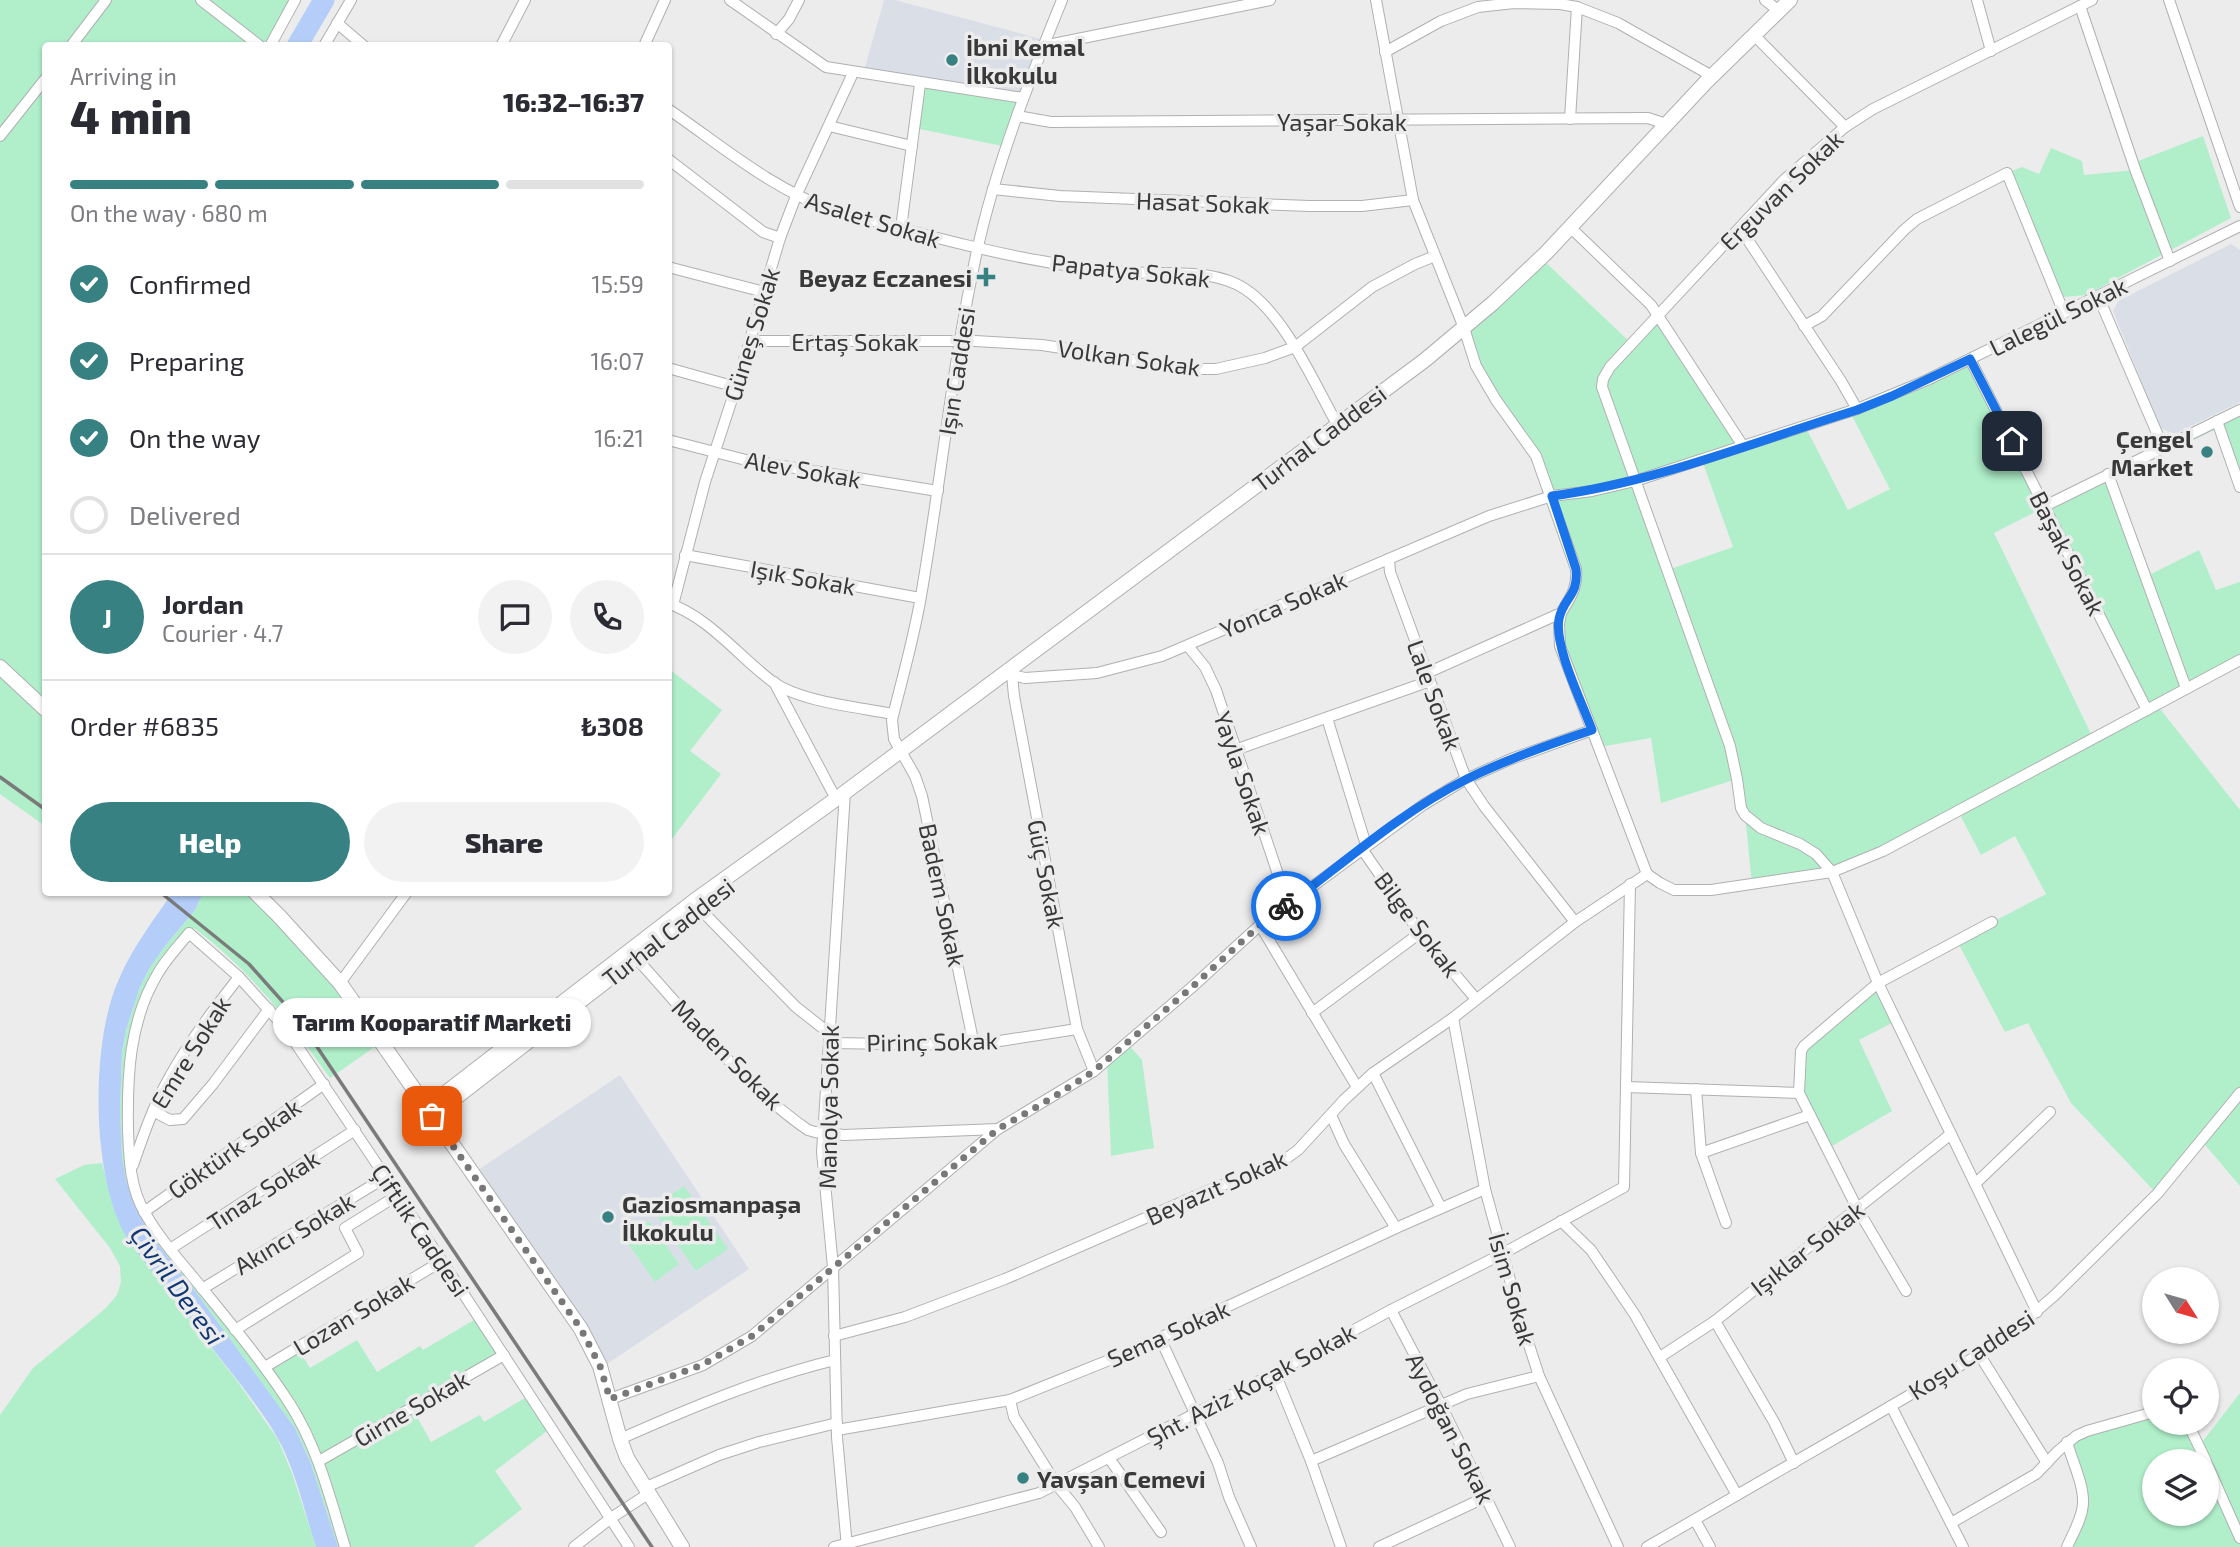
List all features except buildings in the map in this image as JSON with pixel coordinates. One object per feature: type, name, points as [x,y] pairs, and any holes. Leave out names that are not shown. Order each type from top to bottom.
[{"type":"street","points":[[74,42],[106,0]]},
{"type":"street","points":[[201,0],[256,42]]},
{"type":"street","points":[[272,42],[295,0]]},
{"type":"street","points":[[326,42],[351,0]]},
{"type":"street","points":[[503,42],[525,0]]},
{"type":"street","points":[[646,42],[665,0]]},
{"type":"street","points":[[730,0],[826,67],[920,84],[1023,98]]},
{"type":"street","points":[[776,34],[789,19],[799,0]]},
{"type":"street","name":"Işın Caddesi","points":[[900,750],[892,733],[893,714],[920,598],[977,249],[993,189],[1023,98],[1062,0]]},
{"type":"street","points":[[1043,46],[1270,0]]},
{"type":"street","points":[[1376,0],[1413,200],[1464,328],[1480,376],[1530,446],[1541,465],[1552,496],[1577,578],[1573,594],[1561,613],[1560,646],[1647,874],[1667,887],[1685,891],[1711,890],[1832,872],[1883,850],[2240,660]]},
{"type":"street","points":[[1765,0],[1779,11]]},
{"type":"street","name":"Turhal Caddesi","points":[[429,1112],[628,951],[1010,672],[1464,328],[1571,228],[1712,76],[1790,0]]},
{"type":"street","points":[[1977,0],[1991,51]]},
{"type":"street","name":"Erguvan Sokak","points":[[1635,481],[1602,387],[1603,379],[1611,366],[1740,228],[1799,166],[1845,127],[1874,109],[2092,0]]},
{"type":"street","points":[[2169,0],[2240,207]]},
{"type":"street","points":[[1385,52],[1441,21],[1478,7],[1514,3],[1572,4],[1618,23],[1712,76]]},
{"type":"street","points":[[1570,119],[1572,4]]},
{"type":"street","points":[[2080,6],[2135,169],[2170,261]]},
{"type":"street","points":[[337,23],[359,42]]},
{"type":"street","points":[[1754,36],[1845,127]]},
{"type":"street","name":"Güneş Sokak","points":[[672,600],[713,453],[736,387],[780,238],[796,196],[853,73]]},
{"type":"street","points":[[0,136],[42,83]]},
{"type":"street","points":[[901,228],[920,84]]},
{"type":"street","name":"Asalet Sokak","points":[[672,111],[770,181],[796,196],[835,211],[977,249]]},
{"type":"street","name":"Yaşar Sokak","points":[[1017,116],[1051,122],[1648,118],[1666,124]]},
{"type":"street","points":[[828,126],[912,146]]},
{"type":"street","points":[[672,162],[763,232],[780,238]]},
{"type":"street","points":[[1804,326],[1822,316],[1917,219],[2007,173],[2064,313]]},
{"type":"street","name":"Hasat Sokak","points":[[993,189],[1072,197],[1309,206],[1362,206],[1413,200]]},
{"type":"street","name":"Lalegül Sokak","points":[[1552,496],[1592,491],[1635,481],[1857,410],[1970,359],[2240,226]]},
{"type":"street","points":[[1571,228],[1651,305],[1743,446]]},
{"type":"street","points":[[1740,228],[1841,381],[1857,410]]},
{"type":"street","name":"Papatya Sokak","points":[[977,249],[1050,263],[1129,272],[1204,276],[1230,282],[1248,291],[1265,306],[1295,347],[1337,424]]},
{"type":"street","name":"Volkan Sokak","points":[[960,342],[1042,345],[1174,369],[1216,369],[1240,365],[1295,347],[1372,287],[1435,256]]},
{"type":"street","points":[[672,268],[764,292]]},
{"type":"street","points":[[2098,296],[2163,447]]},
{"type":"street","name":"Ertaş Sokak","points":[[750,341],[960,342]]},
{"type":"street","name":"Başak Sokak","points":[[1970,359],[2147,710]]},
{"type":"street","points":[[672,369],[736,387]]},
{"type":"street","points":[[2045,506],[2240,411]]},
{"type":"street","points":[[2217,421],[2240,487]]},
{"type":"street","name":"Alev Sokak","points":[[672,441],[713,453],[791,468],[938,491]]},
{"type":"street","points":[[2108,474],[2186,688]]},
{"type":"street","points":[[1635,481],[1730,746],[1741,808],[1745,815],[1761,828],[1816,853],[1832,872],[1878,983],[2037,1312]]},
{"type":"street","name":"Yonca Sokak","points":[[1010,672],[1025,678],[1097,674],[1162,656],[1489,516],[1552,496]]},
{"type":"street","name":"Işık Sokak","points":[[685,555],[920,598]]},
{"type":"street","name":"Lale Sokak","points":[[1389,559],[1390,572],[1466,779],[1575,922]]},
{"type":"street","points":[[672,605],[704,622],[774,682],[795,694],[893,714]]},
{"type":"street","points":[[1235,750],[1327,718],[1428,677],[1561,613]]},
{"type":"street","name":"Yayla Sokak","points":[[1188,646],[1211,677],[1288,904]]},
{"type":"street","points":[[0,667],[42,706]]},
{"type":"street","name":"Güç Sokak","points":[[1010,672],[1077,1029],[1094,1071]]},
{"type":"street","points":[[0,680],[42,715]]},
{"type":"street","points":[[774,682],[840,795]]},
{"type":"street","name":"Bilge Sokak","points":[[1327,718],[1364,847],[1420,933],[1476,999]]},
{"type":"street","points":[[610,1399],[702,1365],[752,1336],[998,1129],[1094,1071],[1260,925],[1423,805],[1466,779],[1592,730]]},
{"type":"street","name":"Badem Sokak","points":[[900,750],[915,776],[922,796],[974,1045]]},
{"type":"street","name":"Manolya Sokak","points":[[840,795],[822,1166],[833,1267],[837,1426],[846,1545]]},
{"type":"street","name":"Turhal Caddesi","points":[[429,1112],[700,909],[803,823]]},
{"type":"street","name":"Beyazıt Sokak","points":[[834,1336],[905,1317],[1005,1279],[1212,1189],[1276,1166],[1298,1150],[1373,1073],[1453,1018],[1575,922],[1647,874]]},
{"type":"street","points":[[1630,884],[1626,1087],[1798,1093]]},
{"type":"street","points":[[259,896],[340,983],[581,1329],[600,1366],[627,1458],[682,1547]]},
{"type":"street","points":[[340,983],[405,896]]},
{"type":"street","points":[[700,909],[829,1038]]},
{"type":"street","points":[[1906,1291],[1857,1208],[1798,1093],[1801,1051],[1878,983],[1992,922]]},
{"type":"street","points":[[1260,925],[1357,1087]]},
{"type":"street","name":"Çiftlik Caddesi","points":[[131,1170],[128,1094],[133,1041],[146,998],[157,975],[189,933],[239,977],[286,1029],[629,1547]]},
{"type":"street","points":[[1312,1013],[1420,933]]},
{"type":"street","name":"Maden Sokak","points":[[636,958],[714,1044],[769,1098],[808,1130],[844,1135],[998,1129]]},
{"type":"street","name":"Emre Sokak","points":[[131,1170],[153,1111],[178,1062],[239,977]]},
{"type":"street","points":[[153,1111],[170,1120],[183,1119],[213,1084],[268,1009]]},
{"type":"street","name":"İsim Sokak","points":[[1453,1018],[1485,1189],[1539,1376],[1618,1547]]},
{"type":"street","name":"Pirinç Sokak","points":[[829,1038],[974,1045],[1077,1029]]},
{"type":"street","points":[[1373,1073],[1441,1208]]},
{"type":"street","name":"Göktürk Sokak","points":[[144,1212],[324,1084]]},
{"type":"street","name":"Şht. Aziz Koçak Sokak","points":[[834,1547],[1019,1499],[1056,1484],[1275,1373],[1624,1187],[1626,1087]]},
{"type":"street","points":[[1696,1089],[1701,1153],[1726,1223]]},
{"type":"street","name":"Koşu Caddesi","points":[[1647,1547],[1979,1354],[2037,1312],[2157,1194],[2240,1093]]},
{"type":"street","points":[[1975,1184],[2050,1112]]},
{"type":"street","points":[[1331,1115],[1344,1144],[1396,1228]]},
{"type":"street","points":[[1701,1153],[1810,1115]]},
{"type":"street","name":"Tınaz Sokak","points":[[170,1249],[355,1130]]},
{"type":"street","name":"Işıklar Sokak","points":[[1660,1357],[1715,1321],[1951,1134]]},
{"type":"street","points":[[131,1170],[144,1212],[170,1249],[265,1367],[303,1426],[319,1461],[345,1547]]},
{"type":"street","name":"Akıncı Sokak","points":[[202,1289],[386,1177]]},
{"type":"street","name":"Sema Sokak","points":[[574,1547],[646,1491],[719,1455],[796,1431],[1010,1400],[1160,1338],[1485,1189]]},
{"type":"street","points":[[235,1330],[358,1254],[345,1228],[398,1195]]},
{"type":"street","points":[[1561,1222],[1591,1250],[1635,1315],[1737,1495]]},
{"type":"street","name":"Lozan Sokak","points":[[265,1367],[442,1261]]},
{"type":"street","name":"Aydoğan Sokak","points":[[1391,1310],[1510,1547]]},
{"type":"street","points":[[1715,1321],[1794,1463]]},
{"type":"street","points":[[1160,1338],[1218,1463],[1229,1497],[1251,1547]]},
{"type":"street","points":[[1979,1354],[2047,1463]]},
{"type":"street","name":"Girne Sokak","points":[[319,1461],[504,1355]]},
{"type":"street","points":[[620,1440],[796,1369],[835,1360]]},
{"type":"street","points":[[1275,1373],[1342,1547]]},
{"type":"street","points":[[1311,1461],[1441,1405],[1487,1388],[1539,1376]]},
{"type":"street","points":[[1010,1400],[1014,1418],[1099,1547]]},
{"type":"street","points":[[1891,1406],[1963,1547]]},
{"type":"street","points":[[1951,1523],[2036,1474],[2067,1442],[2087,1430],[2142,1415]]},
{"type":"street","points":[[2067,1442],[2083,1503],[2067,1547]]},
{"type":"street","points":[[1109,1458],[1161,1532]]},
{"type":"street","points":[[2219,1491],[2240,1538]]},
{"type":"street","points":[[1379,1547],[1486,1497]]},
{"type":"street","points":[[1695,1520],[1710,1547]]},
{"type":"shaded area","name":"İbni Kemal İlkokulu","points":[[884,0],[895,0],[1045,40],[1023,98],[863,74]]},
{"type":"shaded area","points":[[2231,244],[2240,250],[2240,402],[2175,434],[2160,428],[2113,311],[2118,301]]},
{"type":"shaded area","name":"Gaziosmanpaşa İlkokulu","points":[[620,1075],[749,1269],[601,1368],[472,1174]]},
{"type":"green space","points":[[0,0],[295,0],[272,42],[42,42],[42,824],[0,794]]},
{"type":"green space","points":[[920,84],[1023,98],[1007,147],[915,128]]},
{"type":"green space","points":[[2203,136],[2231,218],[2086,295],[2063,297],[2007,173],[2022,167],[2039,174],[2051,148],[2082,161],[2084,175],[2135,170],[2133,163]]},
{"type":"green space","points":[[1541,258],[1631,343],[1658,315],[1743,446],[1805,426],[1848,510],[1890,489],[1850,412],[1970,359],[2034,498],[2045,506],[2240,411],[2240,485],[2220,427],[2114,479],[2151,574],[2199,550],[2216,590],[2240,582],[2240,660],[2157,705],[2240,810],[2240,1186],[2201,1140],[2157,1194],[2071,1103],[2028,1023],[2005,1032],[1957,941],[2046,894],[2015,836],[1981,855],[1958,811],[1866,859],[1752,884],[1745,815],[1737,779],[1661,803],[1651,738],[1599,747],[1559,635],[1576,586],[1541,465],[1496,400],[1464,328]],"holes":[[[1702,460],[1733,547],[1668,570],[1636,481]],[[2041,509],[2147,710],[2093,738],[1994,533]]]},
{"type":"green space","points":[[672,671],[722,710],[690,751],[721,774],[672,839]]},
{"type":"green space","points":[[202,896],[258,896],[382,1042],[330,1078],[268,997],[233,961],[194,928],[157,975],[133,1041],[130,1165],[144,1212],[265,1366],[297,1347],[310,1368],[357,1340],[377,1372],[420,1346],[423,1350],[479,1317],[504,1355],[412,1408],[431,1442],[480,1415],[484,1422],[530,1395],[551,1428],[495,1471],[522,1509],[473,1547],[338,1547],[311,1464],[295,1428],[195,1291],[148,1232],[133,1201],[122,1158],[120,1109],[122,1052],[126,1030],[149,969],[195,910]]},
{"type":"green space","points":[[1878,983],[1896,1021],[1859,1040],[1892,1111],[1827,1149],[1799,1093],[1801,1051]]},
{"type":"green space","points":[[1127,1043],[1142,1060],[1154,1148],[1111,1156],[1107,1060]]},
{"type":"green space","points":[[102,1163],[113,1206],[127,1238],[237,1381],[277,1438],[292,1473],[316,1547],[0,1547],[0,1415],[33,1368],[105,1309],[117,1295],[121,1282],[120,1266],[110,1248],[55,1179],[84,1165]]},
{"type":"green space","points":[[684,1186],[728,1249],[696,1271],[652,1208]]},
{"type":"green space","points":[[649,1221],[679,1264],[655,1282],[625,1239]]},
{"type":"green space","points":[[2240,1393],[2240,1547],[2067,1547],[2080,1516],[2072,1438],[2142,1416],[2142,1435],[2192,1435],[2199,1446],[2208,1435],[2219,1435],[2219,1420]]},
{"type":"water","points":[[170,896],[202,896],[195,910],[149,969],[126,1030],[122,1052],[120,1109],[122,1158],[126,1180],[148,1232],[195,1291],[295,1428],[311,1464],[338,1547],[316,1547],[295,1477],[267,1420],[132,1245],[115,1212],[106,1181],[101,1146],[99,1073],[110,1006],[119,979],[143,935]]},
{"type":"waterway","name":"Çivril Deresi","points":[[299,42],[324,0]]},
{"type":"railway","points":[[0,777],[42,807]]},
{"type":"railway","points":[[165,896],[249,964],[299,1020],[652,1547]]},
{"type":"way so far","points":[[432,1116],[581,1329],[600,1366],[610,1399],[702,1365],[752,1336],[998,1129],[1094,1071],[1260,925],[1286,906]]},
{"type":"place","name":"İbni Kemal İlkokulu","points":[[952,60]]},
{"type":"place","name":"Beyaz Eczanesi","points":[[986,277]]},
{"type":"place","name":"Çengel Market","points":[[2207,452]]},
{"type":"place","name":"Tarım Kooparatif Marketi","points":[[432,1116]]},
{"type":"place","name":"Gaziosmanpaşa İlkokulu","points":[[608,1217]]},
{"type":"place","name":"Yavşan Cemevi","points":[[1023,1478]]},
{"type":"route","points":[[1286,906],[1423,805],[1466,779],[1511,759],[1592,730],[1560,646],[1559,618],[1573,594],[1577,578],[1552,496],[1592,491],[1635,481],[1857,410],[1970,359],[2012,441]]}]
